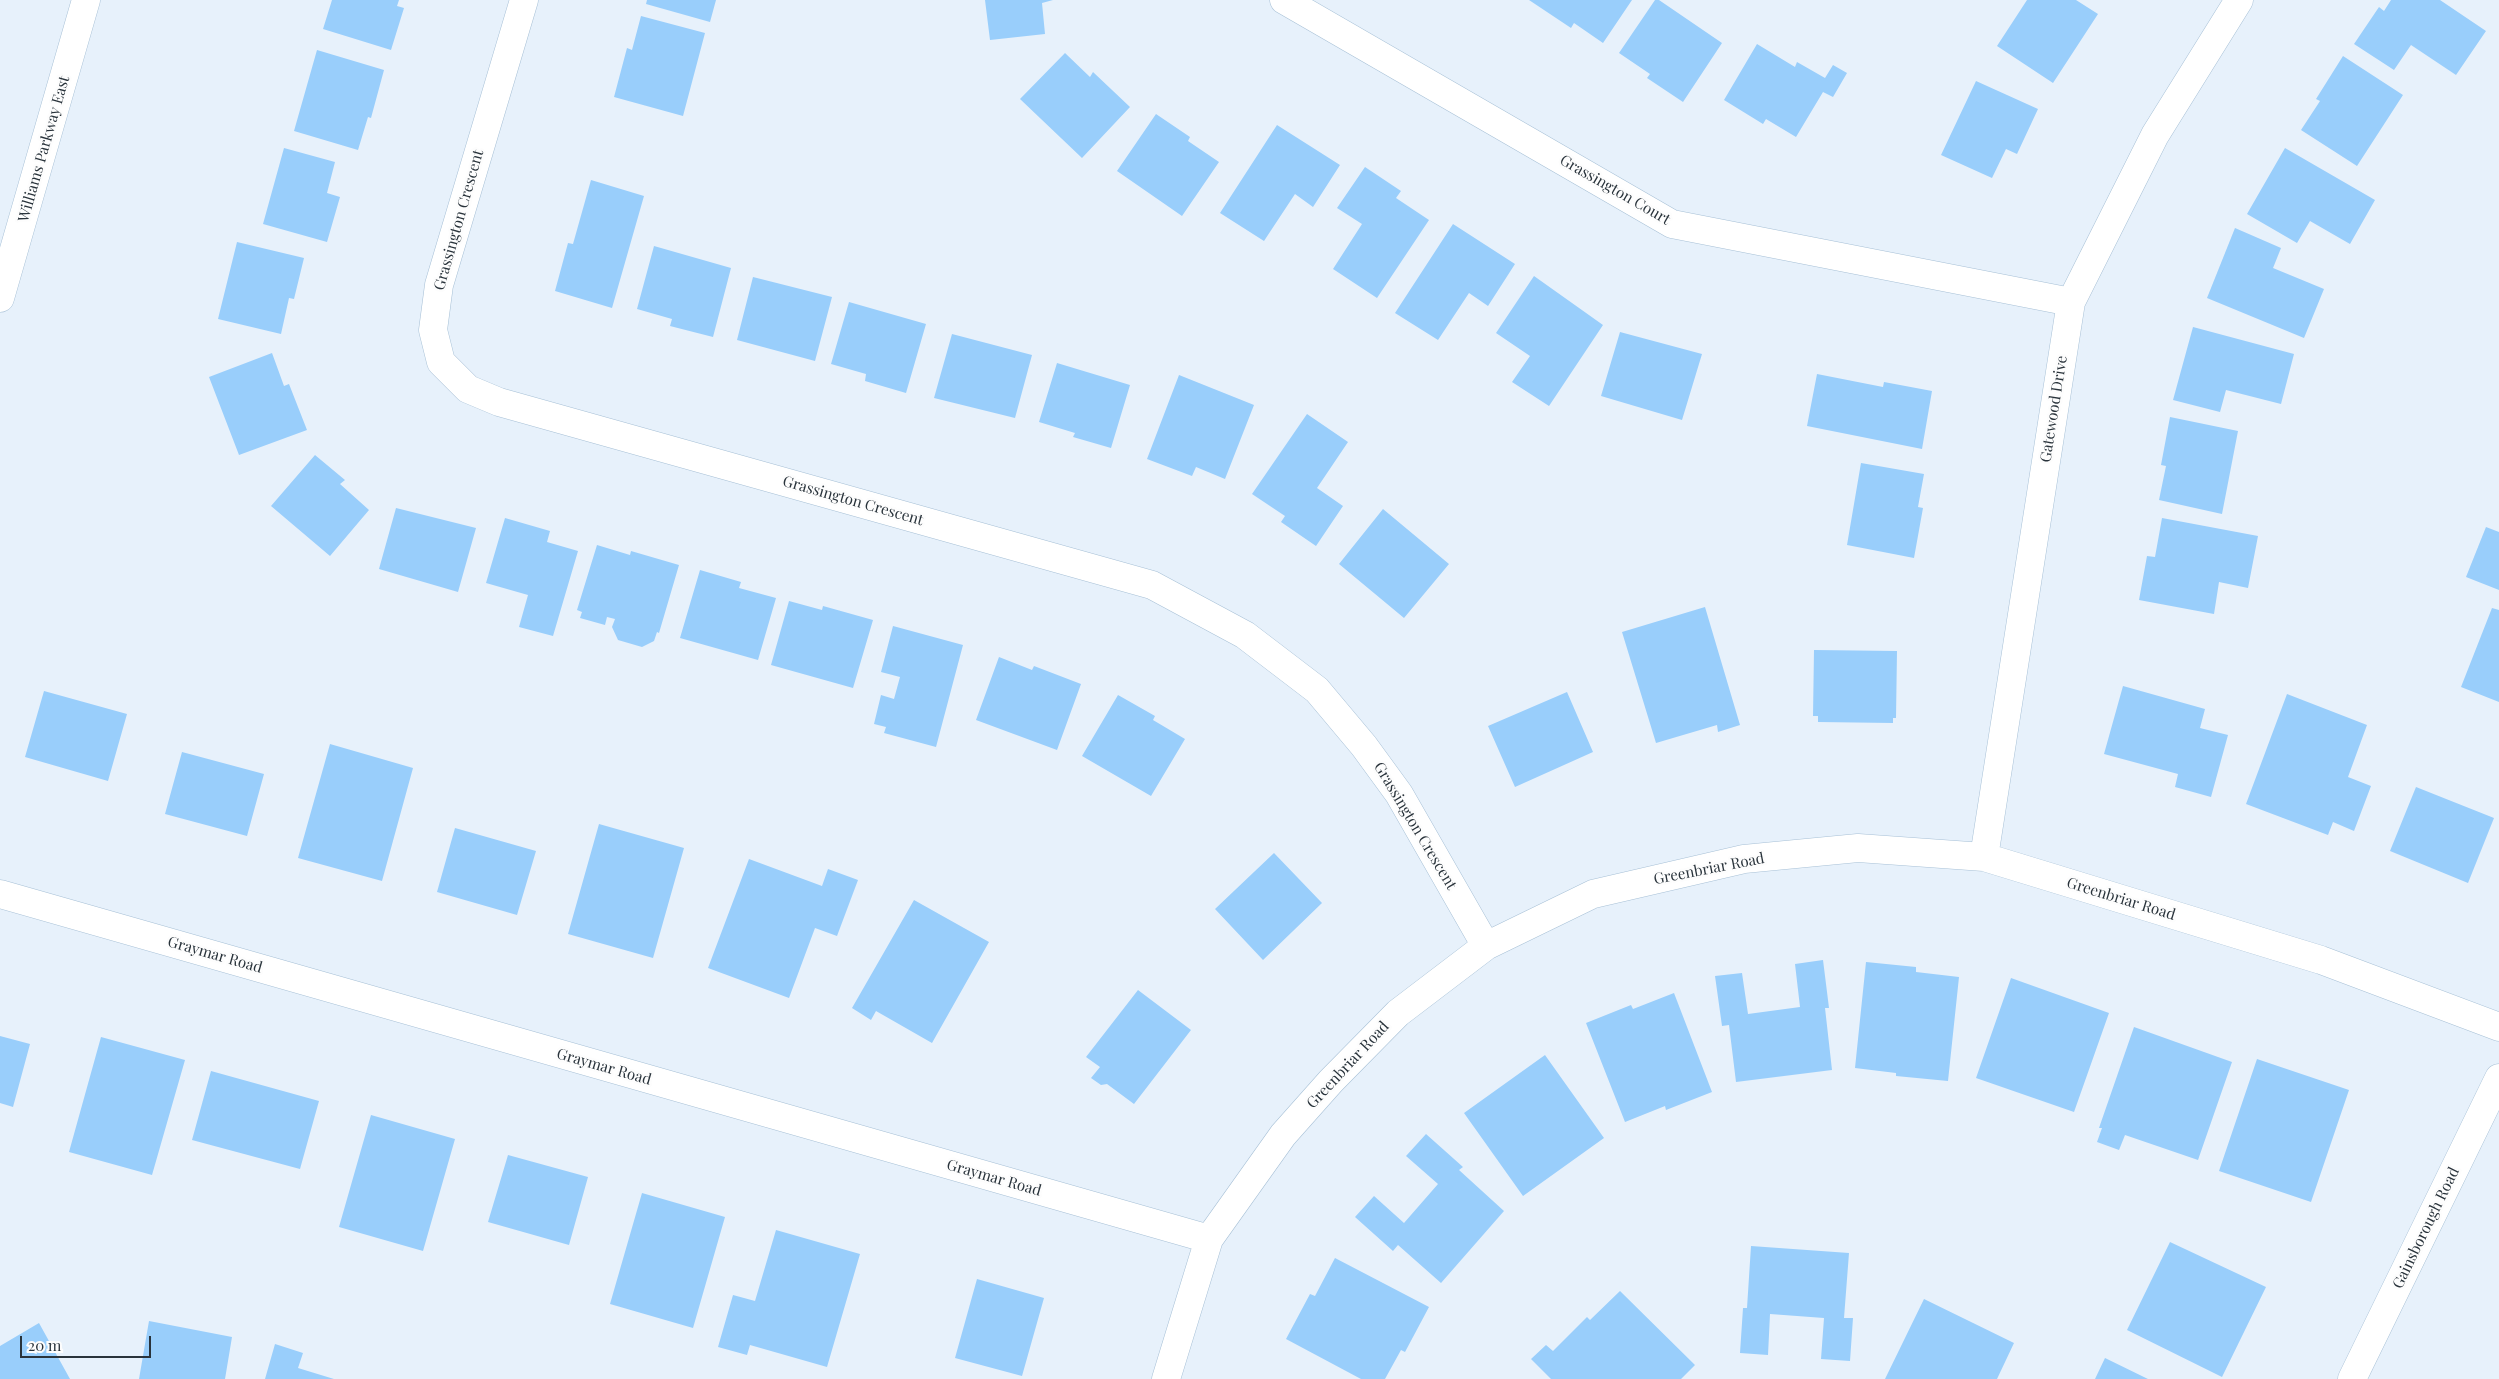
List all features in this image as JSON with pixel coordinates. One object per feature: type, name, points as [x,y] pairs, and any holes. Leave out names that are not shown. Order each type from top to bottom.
[{"type":"street","name":"Williams Parkway East","points":[[0,298],[86,0]]},
{"type":"street","name":"Grassington Crescent","points":[[524,0],[439,285],[433,330],[441,362],[468,389],[499,402],[1152,585],[1245,636],[1316,690],[1364,746],[1399,794],[1486,946]]},
{"type":"street","name":"Grassington Court","points":[[1284,0],[1672,224],[2071,302]]},
{"type":"street","name":"Gatewood Drive","points":[[1984,857],[2071,302],[2155,135],[2239,0]]},
{"type":"street","name":"Greenbriar Road","points":[[1166,1379],[1208,1240],[1284,1135],[1331,1081],[1398,1013],[1486,946],[1593,894],[1744,859],[1858,848],[1984,857],[2321,960],[2499,1027]]},
{"type":"street","name":"Graymar Road","points":[[0,894],[1208,1240]]},
{"type":"street","name":"Gainsborough Road","points":[[2352,1379],[2499,1078]]},
{"type":"building","points":[[332,0],[399,0],[397,6],[404,8],[391,50],[323,29]]},
{"type":"building","points":[[647,0],[716,0],[710,22],[646,4]]},
{"type":"building","points":[[985,0],[1053,0],[1042,3],[1045,34],[990,40]]},
{"type":"building","points":[[1529,0],[1632,0],[1603,43],[1574,23],[1571,28]]},
{"type":"building","points":[[1655,0],[1659,0],[1722,43],[1683,102],[1647,78],[1650,74],[1619,53]]},
{"type":"building","points":[[2027,0],[2076,0],[2098,14],[2053,83],[1997,46]]},
{"type":"building","points":[[2391,0],[2440,0],[2486,31],[2456,75],[2411,45],[2394,70],[2354,44],[2379,7],[2384,11]]},
{"type":"building","points":[[641,16],[705,33],[683,116],[614,97],[627,48],[632,50]]},
{"type":"building","points":[[1757,44],[1795,67],[1797,62],[1825,78],[1833,65],[1847,73],[1833,97],[1823,92],[1796,137],[1766,119],[1763,124],[1724,100]]},
{"type":"building","points":[[317,50],[384,70],[371,118],[368,117],[358,150],[294,131]]},
{"type":"building","points":[[1065,53],[1090,77],[1093,72],[1130,107],[1082,158],[1020,99]]},
{"type":"building","points":[[2343,56],[2403,95],[2357,166],[2301,130],[2320,101],[2316,99]]},
{"type":"building","points":[[1976,81],[2038,109],[2017,154],[2006,149],[1992,178],[1941,155]]},
{"type":"building","points":[[1156,114],[1190,137],[1188,141],[1219,162],[1182,216],[1117,171]]},
{"type":"building","points":[[1277,125],[1340,165],[1313,207],[1295,194],[1264,241],[1220,213]]},
{"type":"building","points":[[284,148],[335,162],[327,193],[340,197],[327,242],[263,224]]},
{"type":"building","points":[[2285,148],[2375,200],[2350,244],[2310,221],[2297,243],[2247,214]]},
{"type":"building","points":[[1365,167],[1401,191],[1396,198],[1429,220],[1377,298],[1333,269],[1362,224],[1337,208]]},
{"type":"building","points":[[591,180],[644,196],[612,308],[555,291],[568,243],[573,244]]},
{"type":"building","points":[[1453,224],[1515,264],[1488,306],[1469,293],[1438,340],[1395,313]]},
{"type":"building","points":[[2235,228],[2281,248],[2273,268],[2324,289],[2304,338],[2207,298]]},
{"type":"building","points":[[237,242],[304,258],[294,299],[289,298],[281,334],[218,319]]},
{"type":"building","points":[[654,246],[731,268],[713,337],[670,326],[672,319],[637,309]]},
{"type":"building","points":[[1534,276],[1603,325],[1549,406],[1512,382],[1530,356],[1496,333]]},
{"type":"building","points":[[753,277],[832,297],[815,361],[737,340]]},
{"type":"building","points":[[849,302],[926,324],[906,393],[865,381],[866,374],[831,364]]},
{"type":"building","points":[[2193,327],[2294,354],[2281,404],[2226,390],[2220,412],[2173,400]]},
{"type":"building","points":[[1620,332],[1702,354],[1682,420],[1601,396]]},
{"type":"building","points":[[952,334],[1032,355],[1015,418],[934,398]]},
{"type":"building","points":[[272,353],[284,386],[289,384],[307,430],[239,455],[209,377]]},
{"type":"building","points":[[1057,363],[1130,385],[1111,448],[1073,437],[1075,433],[1039,422]]},
{"type":"building","points":[[1817,374],[1883,387],[1884,382],[1932,391],[1922,449],[1807,426]]},
{"type":"building","points":[[1179,375],[1254,405],[1225,479],[1196,467],[1192,476],[1147,459]]},
{"type":"building","points":[[1307,414],[1348,442],[1317,488],[1343,506],[1316,546],[1281,522],[1285,516],[1252,494]]},
{"type":"building","points":[[2170,417],[2238,431],[2222,514],[2159,500],[2166,466],[2161,465]]},
{"type":"building","points":[[315,455],[345,480],[340,484],[369,510],[330,556],[271,506]]},
{"type":"building","points":[[1861,463],[1924,474],[1918,507],[1923,508],[1914,558],[1847,545]]},
{"type":"building","points":[[396,508],[476,528],[458,592],[379,569]]},
{"type":"building","points":[[1383,509],[1449,564],[1404,618],[1339,564]]},
{"type":"building","points":[[505,518],[550,531],[547,542],[578,551],[553,636],[519,627],[528,595],[486,583]]},
{"type":"building","points":[[2162,518],[2258,536],[2248,588],[2219,582],[2214,614],[2139,600],[2147,556],[2155,557]]},
{"type":"building","points":[[2486,527],[2499,532],[2499,590],[2466,577]]},
{"type":"building","points":[[597,545],[630,555],[631,551],[679,565],[659,633],[657,632],[654,641],[642,647],[618,640],[612,627],[615,619],[607,617],[605,625],[580,618],[582,612],[577,610]]},
{"type":"building","points":[[700,570],[741,582],[739,588],[776,598],[758,660],[680,638]]},
{"type":"building","points":[[789,601],[822,610],[823,606],[873,620],[853,688],[771,665]]},
{"type":"building","points":[[1705,607],[1740,725],[1718,732],[1717,725],[1656,743],[1622,632]]},
{"type":"building","points":[[2492,608],[2499,610],[2499,702],[2461,687]]},
{"type":"building","points":[[893,626],[963,645],[936,747],[884,733],[886,727],[874,724],[881,695],[894,699],[900,677],[881,672]]},
{"type":"building","points":[[1814,650],[1897,651],[1896,718],[1893,718],[1893,723],[1818,722],[1818,716],[1813,716]]},
{"type":"building","points":[[999,657],[1032,670],[1034,666],[1081,684],[1057,750],[976,720]]},
{"type":"building","points":[[2123,686],[2205,709],[2200,728],[2228,735],[2211,797],[2175,787],[2178,774],[2104,754]]},
{"type":"building","points":[[44,691],[127,714],[108,781],[25,757]]},
{"type":"building","points":[[1567,692],[1593,752],[1515,787],[1488,726]]},
{"type":"building","points":[[2287,694],[2367,725],[2348,777],[2371,786],[2354,831],[2333,822],[2328,835],[2246,804]]},
{"type":"building","points":[[1118,695],[1155,716],[1153,720],[1185,739],[1151,796],[1082,756]]},
{"type":"building","points":[[330,744],[413,768],[382,881],[298,858]]},
{"type":"building","points":[[182,752],[264,774],[247,836],[165,814]]},
{"type":"building","points":[[2416,787],[2494,818],[2468,883],[2390,851]]},
{"type":"building","points":[[599,824],[684,848],[653,958],[568,934]]},
{"type":"building","points":[[455,828],[536,851],[517,915],[437,892]]},
{"type":"building","points":[[1274,853],[1322,903],[1263,960],[1215,909]]},
{"type":"building","points":[[749,859],[822,886],[828,869],[858,880],[837,936],[815,928],[789,998],[708,968]]},
{"type":"building","points":[[914,900],[989,942],[932,1043],[876,1011],[871,1020],[852,1008]]},
{"type":"building","points":[[1823,960],[1829,1008],[1825,1008],[1832,1070],[1736,1082],[1729,1025],[1722,1026],[1715,976],[1742,973],[1748,1014],[1800,1007],[1795,964]]},
{"type":"building","points":[[1866,962],[1916,967],[1916,972],[1959,977],[1948,1081],[1896,1076],[1896,1073],[1855,1068]]},
{"type":"building","points":[[2011,978],[2109,1013],[2074,1112],[1976,1078]]},
{"type":"building","points":[[1138,990],[1191,1030],[1134,1104],[1107,1084],[1101,1085],[1091,1078],[1100,1067],[1086,1057]]},
{"type":"building","points":[[1674,993],[1712,1092],[1666,1110],[1665,1106],[1625,1122],[1586,1023],[1631,1005],[1633,1009]]},
{"type":"building","points":[[2134,1027],[2232,1062],[2198,1160],[2125,1135],[2119,1150],[2097,1142],[2102,1128],[2099,1128]]},
{"type":"building","points":[[0,1036],[30,1044],[13,1107],[0,1103]]},
{"type":"building","points":[[101,1037],[185,1060],[152,1175],[69,1152]]},
{"type":"building","points":[[1545,1055],[1604,1138],[1523,1196],[1464,1113]]},
{"type":"building","points":[[2257,1059],[2349,1090],[2311,1202],[2219,1171]]},
{"type":"building","points":[[211,1071],[319,1101],[300,1169],[192,1140]]},
{"type":"building","points":[[371,1115],[455,1139],[423,1251],[339,1227]]},
{"type":"building","points":[[1426,1134],[1463,1167],[1459,1170],[1504,1211],[1441,1283],[1398,1245],[1393,1251],[1355,1217],[1374,1196],[1404,1223],[1438,1184],[1406,1156]]},
{"type":"building","points":[[508,1155],[588,1177],[569,1245],[488,1222]]},
{"type":"building","points":[[642,1193],[725,1217],[693,1328],[610,1304]]},
{"type":"building","points":[[776,1230],[860,1254],[827,1367],[750,1345],[747,1355],[718,1347],[733,1295],[755,1301]]},
{"type":"building","points":[[2170,1242],[2266,1287],[2222,1377],[2127,1330]]},
{"type":"building","points":[[1751,1246],[1849,1253],[1844,1318],[1853,1318],[1850,1361],[1821,1359],[1824,1318],[1770,1314],[1768,1355],[1740,1353],[1743,1308],[1747,1308]]},
{"type":"building","points":[[1335,1258],[1429,1307],[1405,1352],[1401,1350],[1385,1379],[1361,1379],[1286,1339],[1310,1294],[1315,1296]]},
{"type":"building","points":[[977,1279],[1044,1298],[1022,1376],[955,1358]]},
{"type":"building","points":[[1620,1291],[1695,1365],[1681,1379],[1551,1379],[1531,1359],[1546,1345],[1553,1351],[1587,1317],[1590,1320]]},
{"type":"building","points":[[1924,1299],[2014,1343],[1997,1379],[1885,1379]]},
{"type":"building","points":[[149,1321],[232,1337],[225,1379],[139,1379]]},
{"type":"building","points":[[39,1323],[70,1379],[0,1379],[0,1346]]},
{"type":"building","points":[[275,1344],[303,1353],[298,1368],[334,1379],[265,1379]]},
{"type":"building","points":[[2105,1358],[2148,1379],[2095,1379]]}]
